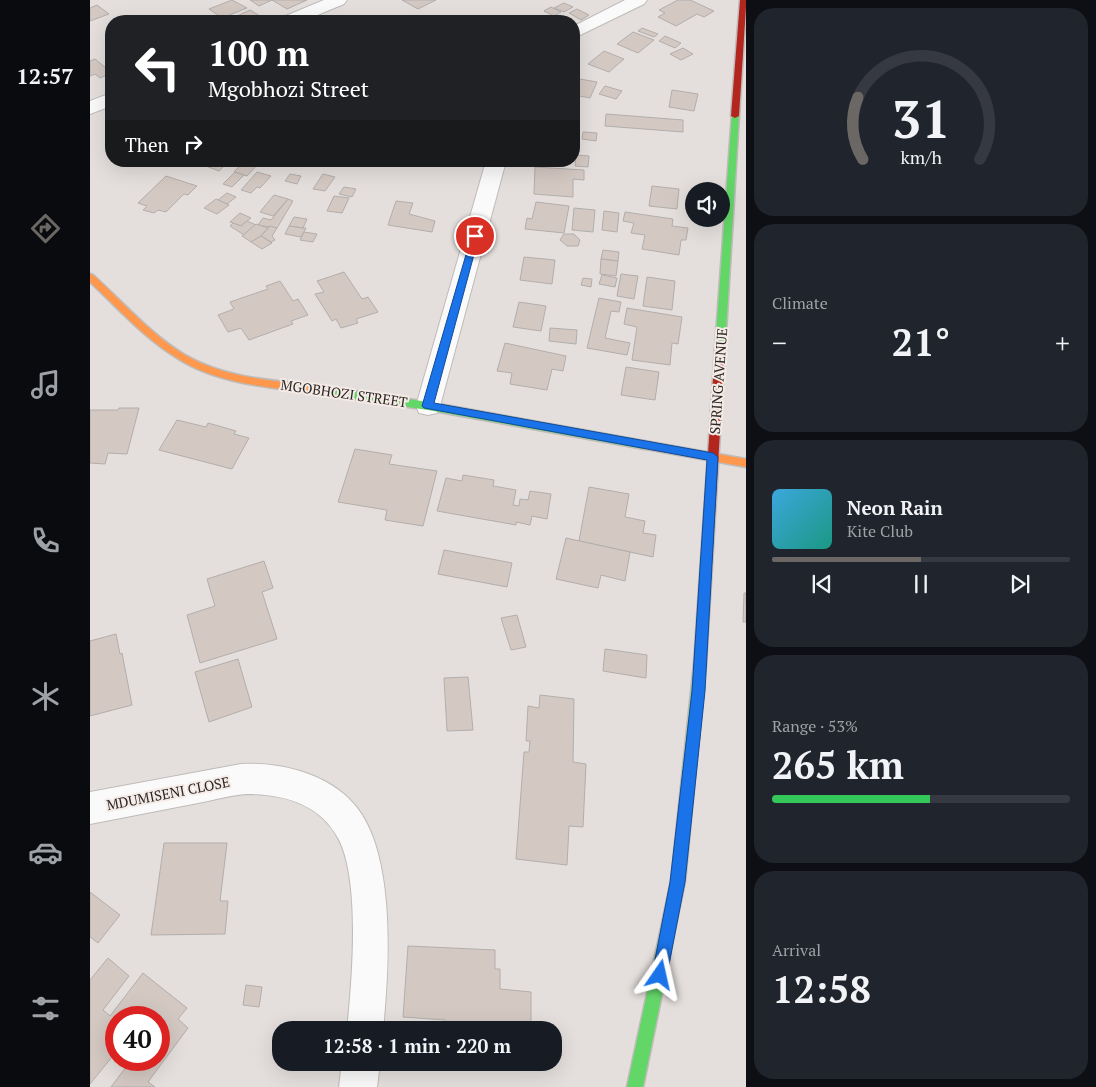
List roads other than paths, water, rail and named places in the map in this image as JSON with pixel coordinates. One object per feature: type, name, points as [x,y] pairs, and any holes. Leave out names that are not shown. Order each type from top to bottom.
[{"type":"street","points":[[303,15],[338,0]]},
{"type":"street","points":[[580,30],[638,0]]},
{"type":"street","name":"SPRING AVENUE","points":[[635,1087],[678,882],[698,691],[743,0]]},
{"type":"street","points":[[90,108],[105,102]]},
{"type":"street","points":[[428,406],[494,167]]},
{"type":"street","name":"MGOBHOZI STREET","points":[[92,283],[170,349],[195,364],[225,374],[265,382],[428,406],[746,463]]},
{"type":"street","name":"MDUMISENI CLOSE","points":[[90,808],[246,778],[276,780],[311,790],[336,807],[351,828],[363,864],[370,939],[365,1021]]},
{"type":"street","points":[[358,1087],[360,1071]]}]
